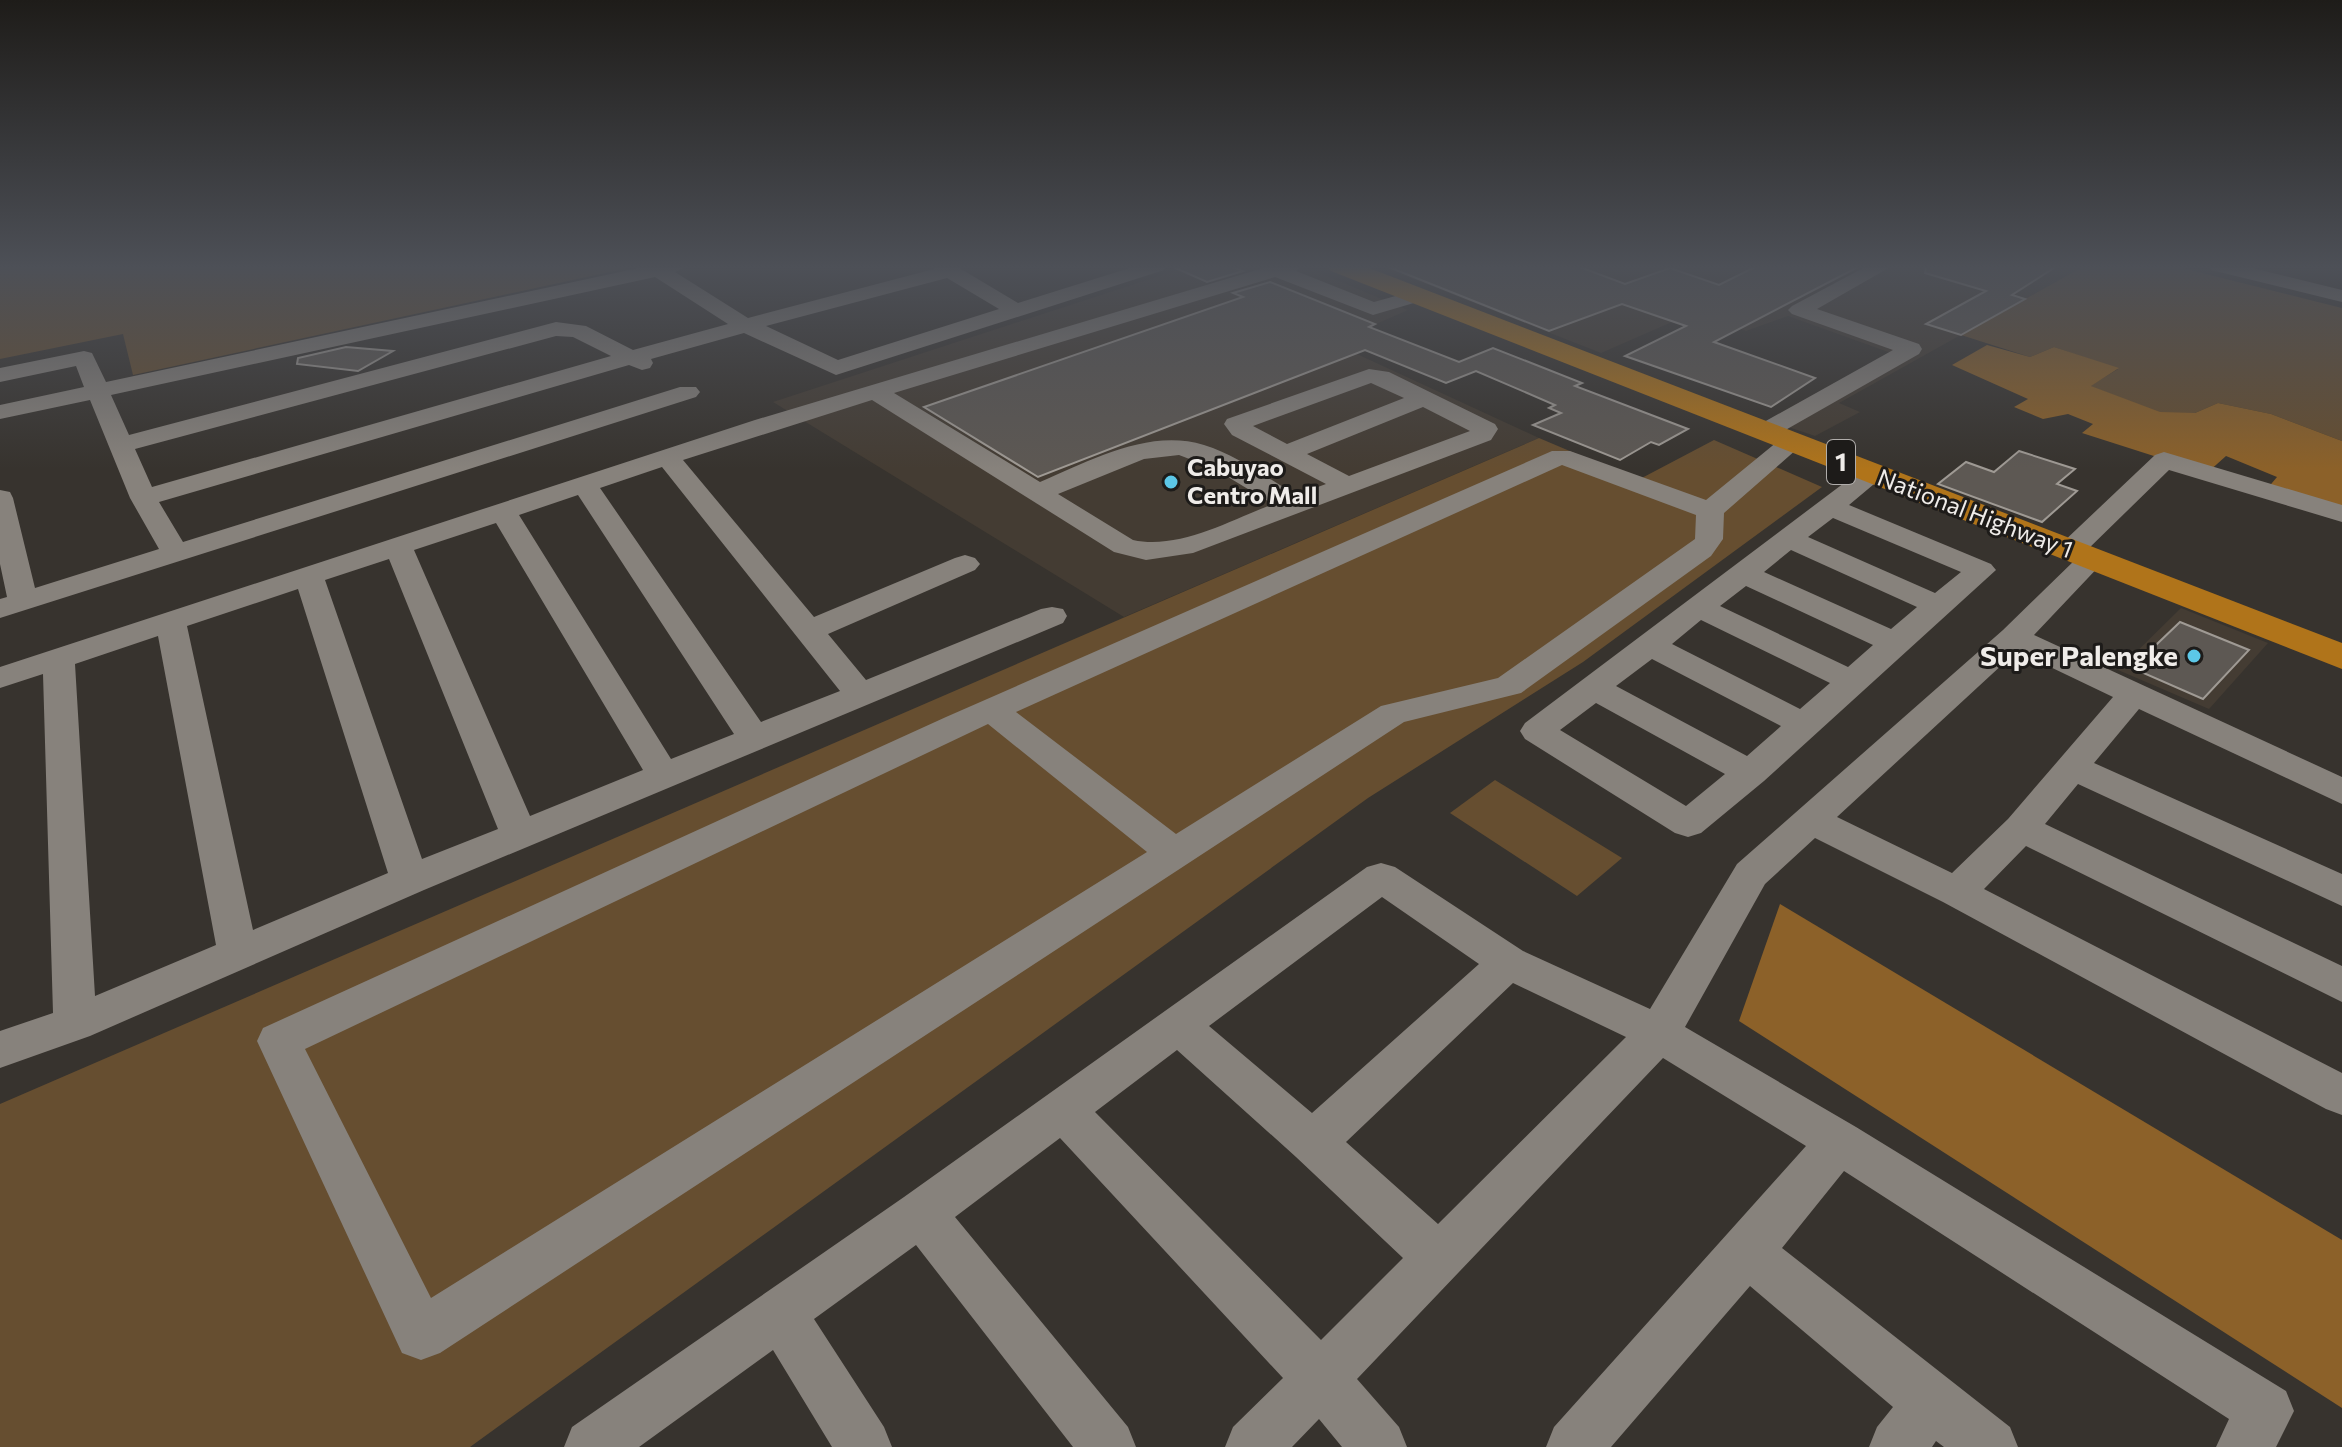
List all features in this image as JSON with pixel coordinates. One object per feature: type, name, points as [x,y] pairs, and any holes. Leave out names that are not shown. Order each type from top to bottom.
[{"type":"highway","name":"National Highway 1","points":[[1513,334],[2342,657]]},
{"type":"street","points":[[0,412],[364,334]]},
{"type":"street","points":[[405,334],[429,362]]},
{"type":"street","points":[[121,445],[539,334]]},
{"type":"street","points":[[0,498],[12,605],[688,392],[635,359],[583,334]]},
{"type":"street","points":[[143,498],[635,359],[714,334]]},
{"type":"street","points":[[763,334],[836,368],[948,334]]},
{"type":"street","points":[[0,678],[667,457],[1071,334]]},
{"type":"street","points":[[1710,511],[1561,456],[993,711],[279,1041],[421,1334],[1393,714],[1509,686],[1701,550],[1709,539],[1710,511],[1778,437],[1911,349],[1867,334]]},
{"type":"street","points":[[0,375],[84,358],[143,498],[177,555]]},
{"type":"street","points":[[877,393],[1124,546],[1146,551],[1183,547],[1349,486],[1482,435],[1486,429],[1381,377],[1369,376],[1240,420],[1236,424],[1241,430],[1349,486]]},
{"type":"street","points":[[1286,453],[1425,398]]},
{"type":"street","points":[[1037,493],[1142,452],[1178,447],[1196,451],[1295,506]]},
{"type":"street","points":[[667,457],[861,695]]},
{"type":"street","points":[[1253,1447],[1659,1033],[1751,874],[2014,637],[2164,460],[2342,514]]},
{"type":"street","points":[[1832,508],[1981,570],[1801,723],[1751,773],[1688,824],[1537,731],[1873,474]]},
{"type":"street","points":[[585,485],[755,739]]},
{"type":"street","points":[[503,511],[663,775]]},
{"type":"street","points":[[1789,539],[1937,605]]},
{"type":"street","points":[[398,546],[520,837]]},
{"type":"street","points":[[808,631],[965,564]]},
{"type":"street","points":[[1743,573],[1895,643]]},
{"type":"street","points":[[309,578],[410,880]]},
{"type":"street","points":[[1698,607],[1852,681]]},
{"type":"street","points":[[0,1050],[75,1023],[410,880],[1052,616]]},
{"type":"street","points":[[171,622],[238,955]]},
{"type":"street","points":[[2014,637],[2342,792]]},
{"type":"street","points":[[1650,645],[1801,723]]},
{"type":"street","points":[[59,659],[75,1023]]},
{"type":"street","points":[[1594,688],[1751,773]]},
{"type":"street","points":[[1957,892],[2021,828],[2133,694]]},
{"type":"street","points":[[993,711],[1174,853]]},
{"type":"street","points":[[2074,768],[2342,891]]},
{"type":"street","points":[[1813,821],[1957,892],[2342,1095]]},
{"type":"street","points":[[2021,828],[2342,985]]},
{"type":"street","points":[[596,1446],[1381,877],[1508,962],[1659,1033],[1839,1142],[2266,1411],[2244,1447]]},
{"type":"street","points":[[1313,1142],[1508,962]]},
{"type":"street","points":[[1179,1026],[1313,1142],[1440,1259]]},
{"type":"street","points":[[1062,1109],[1322,1380],[1379,1447]]},
{"type":"street","points":[[1574,1447],[1747,1252],[1839,1142]]},
{"type":"street","points":[[921,1213],[1108,1447]]},
{"type":"street","points":[[1747,1252],[1931,1403],[1990,1447]]},
{"type":"street","points":[[780,1313],[864,1447]]},
{"type":"street","points":[[1897,1447],[1931,1403]]},
{"type":"shaded area","points":[[0,334],[325,334],[133,375],[123,334],[0,359]]},
{"type":"shaded area","name":"Cabuyao Centro Mall","points":[[983,334],[1355,334],[1333,343],[1539,438],[1124,617],[773,402]]},
{"type":"shaded area","points":[[1552,334],[1646,334],[1601,353]]},
{"type":"shaded area","points":[[1706,334],[1727,334],[1719,338]]},
{"type":"shaded area","points":[[1837,334],[1963,334],[1839,403],[1860,412],[1815,436],[1768,420],[1891,353]]},
{"type":"shaded area","points":[[2342,334],[2342,441],[2271,414],[2218,403],[2195,413],[2160,413],[2090,386],[2118,369],[2054,347],[2030,357],[1961,335]]},
{"type":"shaded area","points":[[1987,345],[2030,357],[2054,347],[2119,368],[2091,386],[2160,412],[2195,413],[2218,403],[2271,414],[2342,441],[2342,520],[2261,496],[2277,477],[2226,456],[2207,473],[2082,433],[2093,424],[2068,414],[2043,419],[2014,407],[2028,399],[1952,365]]},
{"type":"shaded area","points":[[1539,438],[1638,480],[1714,440],[1822,487],[1583,662],[1368,798],[470,1447],[0,1447],[0,1104]]},
{"type":"shaded area","name":"Super Palengke","points":[[2181,608],[2268,643],[2209,709],[2118,670]]},
{"type":"shaded area","points":[[1495,780],[1622,858],[1577,896],[1450,813]]},
{"type":"shaded area","points":[[1780,904],[2342,1240],[2342,1408],[1739,1021]]},
{"type":"building","points":[[1137,334],[1386,334],[1459,362],[1493,348],[1582,383],[1575,386],[1688,429],[1659,445],[1651,442],[1620,460],[1533,425],[1561,413],[1549,408],[1555,405],[1476,371],[1446,383],[1365,350],[1038,477],[924,407]]},
{"type":"building","points":[[1671,334],[1730,334],[1714,342],[1815,378],[1771,407],[1625,356]]},
{"type":"building","points":[[346,347],[393,351],[358,371],[297,364],[298,358]]},
{"type":"building","points":[[2019,451],[2075,469],[2057,484],[2077,491],[2042,522],[1938,484],[1966,462],[1994,472]]},
{"type":"building","points":[[2180,622],[2249,650],[2203,699],[2132,668]]},
{"type":"place","name":"Cabuyao Centro Mall","points":[[1171,482]]},
{"type":"place","name":"Super Palengke","points":[[2194,656]]}]
